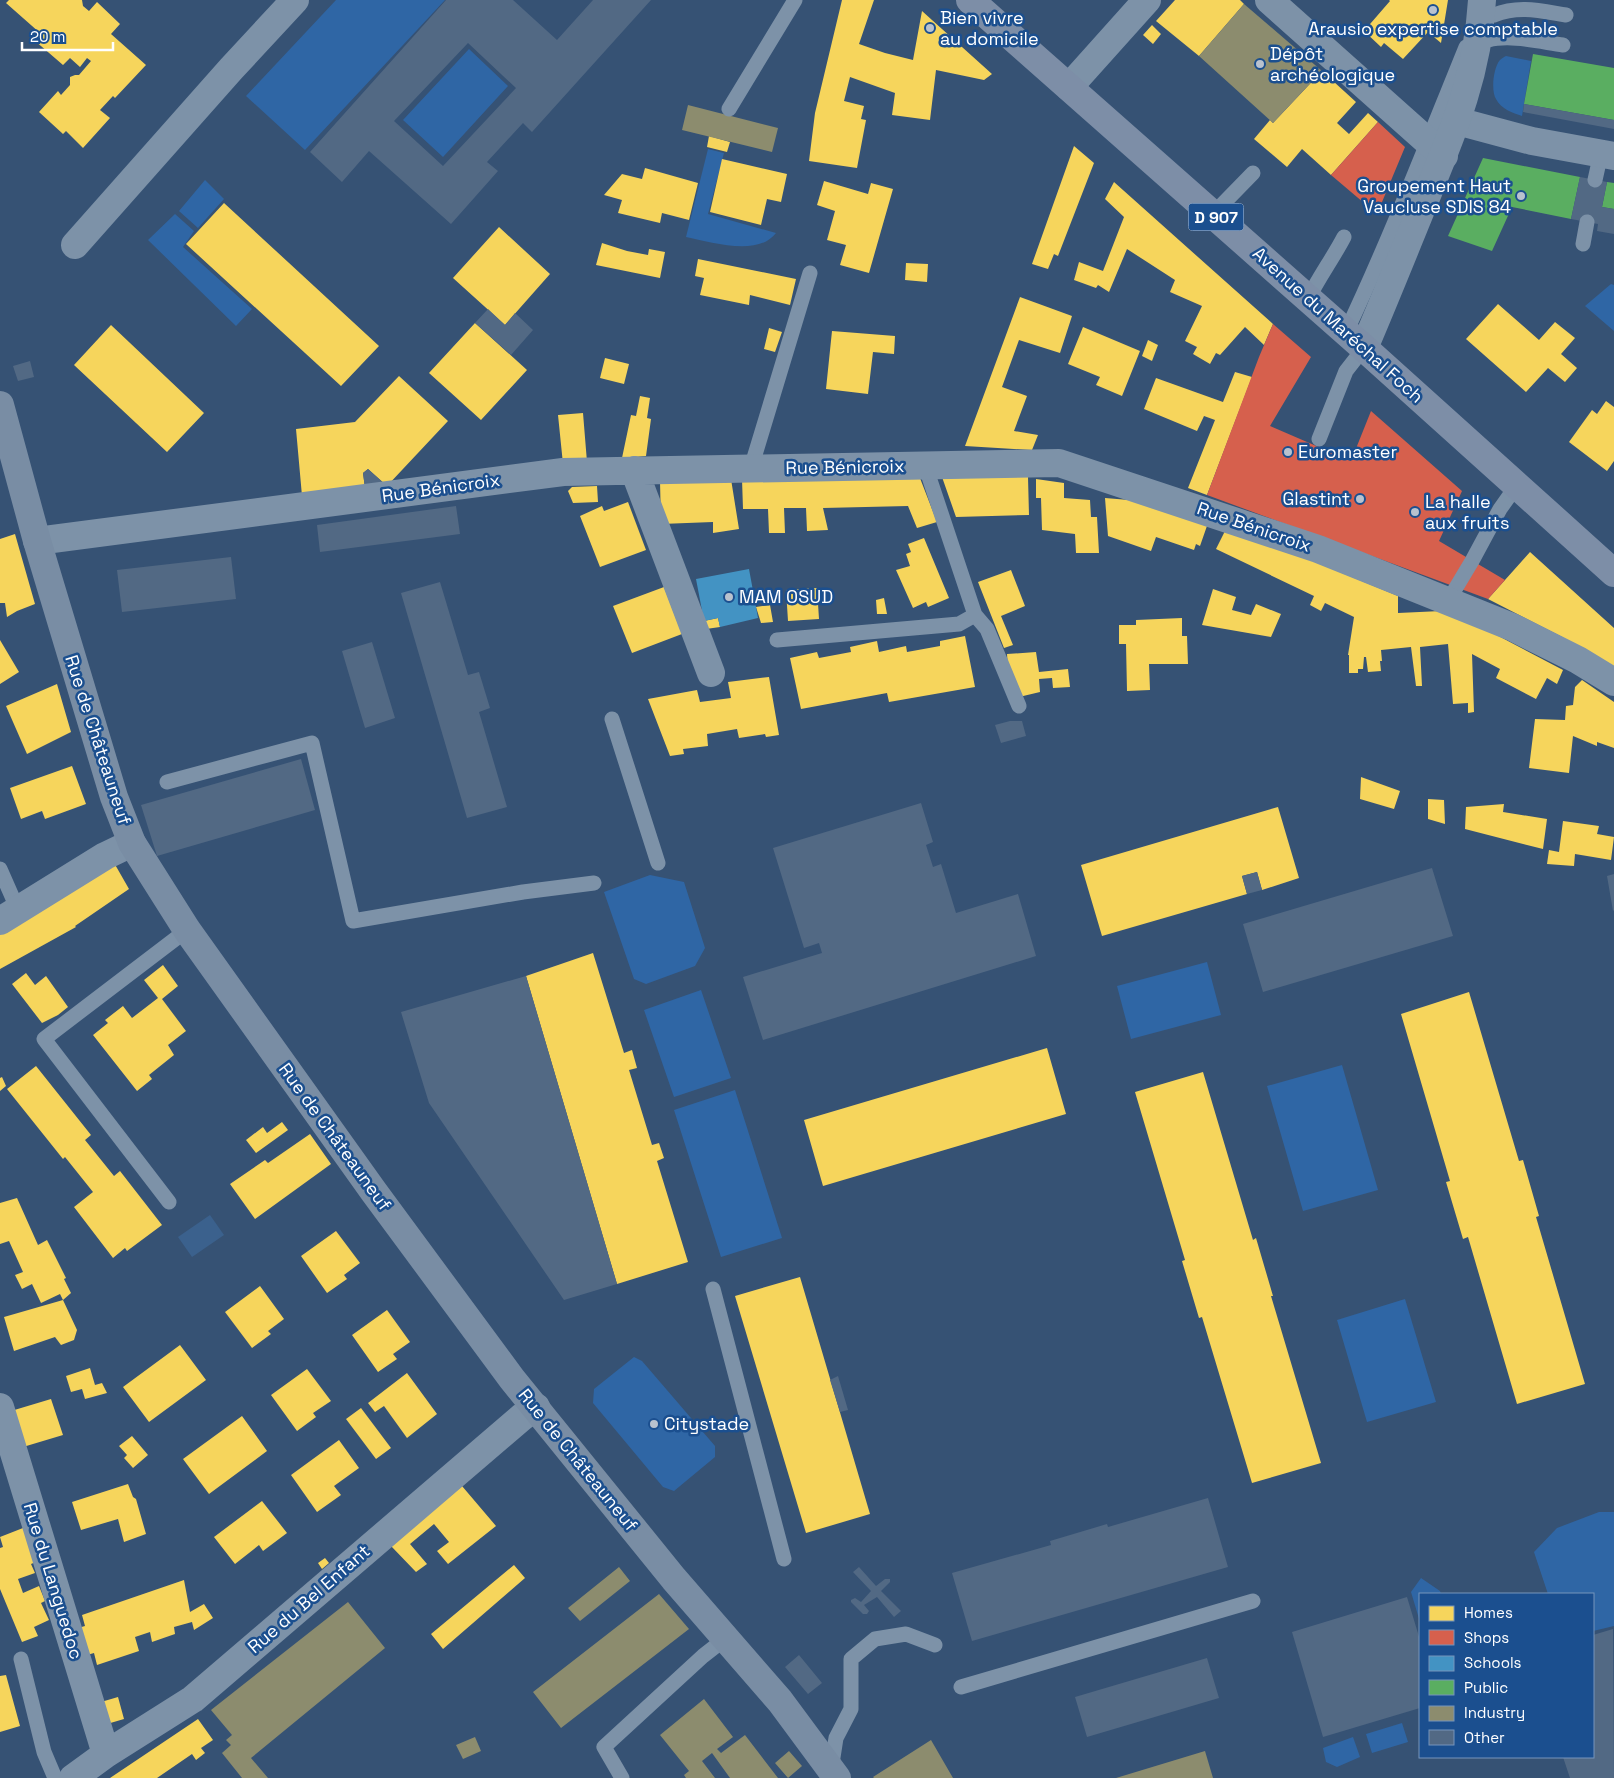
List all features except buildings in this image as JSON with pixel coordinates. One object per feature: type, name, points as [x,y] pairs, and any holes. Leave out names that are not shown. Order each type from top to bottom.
[{"type":"main road","name":"Avenue du Maréchal Foch","points":[[970,0],[1355,340],[1614,573]]},
{"type":"main road","name":"Rue de Châteauneuf","points":[[0,404],[37,541],[114,797],[132,843],[187,930],[406,1237],[536,1407],[674,1579],[780,1702],[834,1774]]},
{"type":"street","points":[[75,245],[231,69],[295,0]]},
{"type":"street","points":[[1069,87],[1147,0]]},
{"type":"street","points":[[1269,0],[1436,149]]},
{"type":"street","points":[[1355,340],[1436,149],[1457,121],[1473,70],[1480,21]]},
{"type":"street","points":[[1457,121],[1532,141],[1607,155]]},
{"type":"street","name":"Rue Bénicroix","points":[[37,541],[563,472],[1059,463],[1318,549],[1512,627],[1578,660],[1614,682]]},
{"type":"street","points":[[634,470],[711,673]]},
{"type":"street","points":[[9,916],[105,856],[132,843]]},
{"type":"street","name":"Rue du Languedoc","points":[[0,1407],[106,1754]]},
{"type":"street","name":"Rue du Bel Enfant","points":[[73,1778],[106,1754],[193,1700],[536,1407]]},
{"type":"lane","points":[[729,109],[796,0]]},
{"type":"lane","points":[[1436,149],[1459,63],[1470,35],[1480,21],[1512,9],[1526,8],[1566,15]]},
{"type":"lane","points":[[1459,63],[1480,21]]},
{"type":"lane","points":[[1480,21],[1495,38],[1563,45]]},
{"type":"lane","points":[[1596,180],[1607,155]]},
{"type":"lane","points":[[1213,214],[1253,173]]},
{"type":"lane","points":[[1583,244],[1587,222]]},
{"type":"lane","points":[[1308,299],[1344,236]]},
{"type":"lane","points":[[752,468],[810,273]]},
{"type":"lane","points":[[1319,439],[1346,371],[1355,340]]},
{"type":"lane","points":[[925,465],[975,615],[987,629],[1019,706]]},
{"type":"lane","points":[[1448,601],[1500,508],[1517,485]]},
{"type":"lane","points":[[777,640],[959,624],[975,615]]},
{"type":"lane","points":[[612,719],[658,863]]},
{"type":"lane","points":[[167,782],[312,743],[353,921],[522,892],[594,884]]},
{"type":"lane","points":[[0,868],[9,916]]},
{"type":"lane","points":[[169,1202],[44,1039],[187,930]]},
{"type":"lane","points":[[713,1289],[784,1559]]},
{"type":"lane","points":[[961,1687],[1254,1600]]},
{"type":"lane","points":[[834,1774],[836,1738],[851,1709],[851,1659],[875,1639],[906,1634],[935,1646]]},
{"type":"lane","points":[[622,1778],[604,1747],[703,1656],[726,1638]]},
{"type":"lane","points":[[20,1659],[44,1752],[56,1778]]},
{"type":"shaded area","points":[[336,0],[445,0],[305,150],[246,96]]},
{"type":"shaded area","points":[[469,49],[508,86],[443,157],[403,120]]},
{"type":"shaded area","points":[[1506,56],[1531,61],[1522,116],[1504,108],[1494,95],[1494,74],[1500,60]]},
{"type":"shaded area","points":[[708,149],[724,153],[708,214],[776,233],[768,240],[758,244],[734,246],[686,237]]},
{"type":"shaded area","points":[[205,180],[224,199],[198,228],[179,211]]},
{"type":"shaded area","points":[[175,214],[194,231],[183,247],[252,309],[236,326],[148,240]]},
{"type":"shaded area","points":[[1611,284],[1614,285],[1614,331],[1585,306]]},
{"type":"shaded area","points":[[650,875],[684,882],[705,948],[695,966],[646,984],[634,979],[604,892]]},
{"type":"shaded area","points":[[1207,962],[1221,1015],[1131,1039],[1117,986]]},
{"type":"shaded area","points":[[701,990],[731,1078],[674,1097],[644,1010]]},
{"type":"shaded area","points":[[1342,1065],[1378,1190],[1303,1211],[1267,1086]]},
{"type":"shaded area","points":[[735,1090],[782,1238],[721,1257],[674,1110]]},
{"type":"shaded area","points":[[210,1215],[224,1235],[192,1257],[178,1237]]},
{"type":"shaded area","points":[[1405,1299],[1436,1402],[1367,1422],[1337,1320]]},
{"type":"shaded area","name":"Citystade","points":[[634,1357],[642,1361],[715,1446],[715,1457],[674,1491],[663,1487],[593,1403],[594,1389]]},
{"type":"shaded area","points":[[1599,1512],[1614,1512],[1614,1626],[1594,1631],[1594,1593],[1548,1593],[1534,1552],[1557,1528]]},
{"type":"shaded area","points":[[1421,1578],[1441,1593],[1419,1593],[1419,1619],[1411,1592]]},
{"type":"shaded area","points":[[1402,1723],[1408,1742],[1372,1753],[1366,1734]]},
{"type":"shaded area","points":[[1353,1737],[1360,1757],[1337,1767],[1326,1762],[1323,1748]]},
{"type":"place","name":"Arausio expertise comptable","points":[[1433,10]]},
{"type":"place","name":"Bien vivre au domicile","points":[[930,28]]},
{"type":"place","name":"Dépôt archéologique","points":[[1260,64]]},
{"type":"place","name":"Groupement Haut Vaucluse SDIS 84","points":[[1521,196]]},
{"type":"place","name":"Euromaster","points":[[1288,452]]},
{"type":"place","name":"Glastint","points":[[1360,499]]},
{"type":"place","name":"La halle aux fruits","points":[[1415,512]]},
{"type":"place","name":"MAM OSUD","points":[[729,597]]},
{"type":"place","name":"Citystade","points":[[654,1424]]}]
